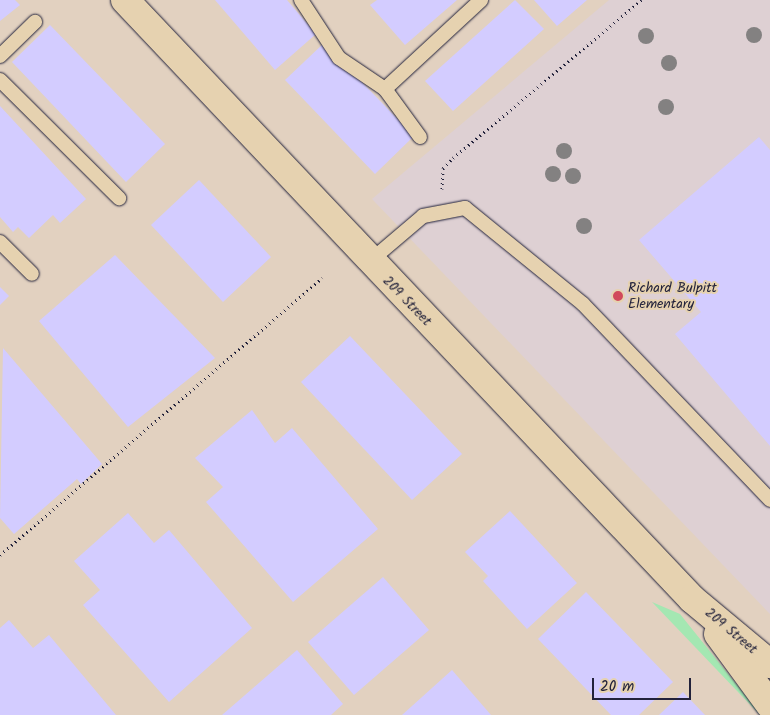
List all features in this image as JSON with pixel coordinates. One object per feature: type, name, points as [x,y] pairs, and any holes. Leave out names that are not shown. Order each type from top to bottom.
[{"type":"street","name":"209 Street","points":[[125,0],[369,262],[692,599],[770,664]]},
{"type":"street","name":"209 Street","points":[[692,599],[770,705]]},
{"type":"lane","points":[[301,0],[339,58],[384,89],[420,137]]},
{"type":"lane","points":[[384,89],[481,0]]},
{"type":"lane","points":[[0,56],[35,22]]},
{"type":"lane","points":[[0,80],[119,198]]},
{"type":"lane","points":[[369,262],[424,216],[464,208],[583,304],[770,500]]},
{"type":"lane","points":[[0,242],[32,274]]},
{"type":"path","points":[[442,189],[443,168],[453,158],[641,0]]},
{"type":"path","points":[[0,555],[322,278]]},
{"type":"shaded area","name":"Richard Bulpitt Elementary","points":[[609,0],[770,0],[770,614],[372,199]]},
{"type":"green space","points":[[652,602],[680,614],[761,715],[760,715]]},
{"type":"building","points":[[0,0],[15,0],[20,5],[0,21]]},
{"type":"building","points":[[215,0],[287,0],[316,34],[275,70]]},
{"type":"building","points":[[377,0],[457,0],[405,45],[370,5]]},
{"type":"building","points":[[515,0],[544,29],[453,111],[425,81]]},
{"type":"building","points":[[534,0],[587,0],[557,26]]},
{"type":"building","points":[[50,25],[165,144],[126,182],[12,62]]},
{"type":"building","points":[[324,43],[414,136],[375,174],[285,80]]},
{"type":"building","points":[[0,106],[86,199],[60,223],[53,215],[29,238],[18,227],[13,232],[0,217]]},
{"type":"building","points":[[759,137],[770,150],[770,446],[675,334],[701,312],[639,240]]},
{"type":"building","points":[[199,180],[271,257],[223,302],[151,225]]},
{"type":"building","points":[[115,255],[215,358],[128,427],[39,321]]},
{"type":"building","points":[[0,287],[9,296],[0,305]]},
{"type":"building","points":[[350,336],[462,454],[412,500],[301,382]]},
{"type":"building","points":[[3,348],[102,464],[81,484],[77,479],[14,534],[0,518]]},
{"type":"building","points":[[252,410],[275,443],[292,428],[378,529],[293,602],[206,502],[223,487],[195,458]]},
{"type":"building","points":[[510,511],[577,583],[527,629],[483,581],[488,576],[465,552]]},
{"type":"building","points":[[128,513],[154,543],[169,530],[252,628],[169,702],[83,605],[100,590],[74,561]]},
{"type":"building","points":[[383,577],[429,630],[354,695],[308,642]]},
{"type":"building","points":[[586,592],[673,682],[639,715],[611,715],[538,639]]},
{"type":"building","points":[[9,620],[33,648],[49,635],[116,715],[0,715],[0,628]]},
{"type":"building","points":[[297,650],[343,704],[331,715],[222,715]]},
{"type":"building","points":[[452,670],[491,715],[402,715]]},
{"type":"building","points":[[683,692],[705,715],[659,715]]},
{"type":"place","name":"Richard Bulpitt Elementary","points":[[618,296]]}]
